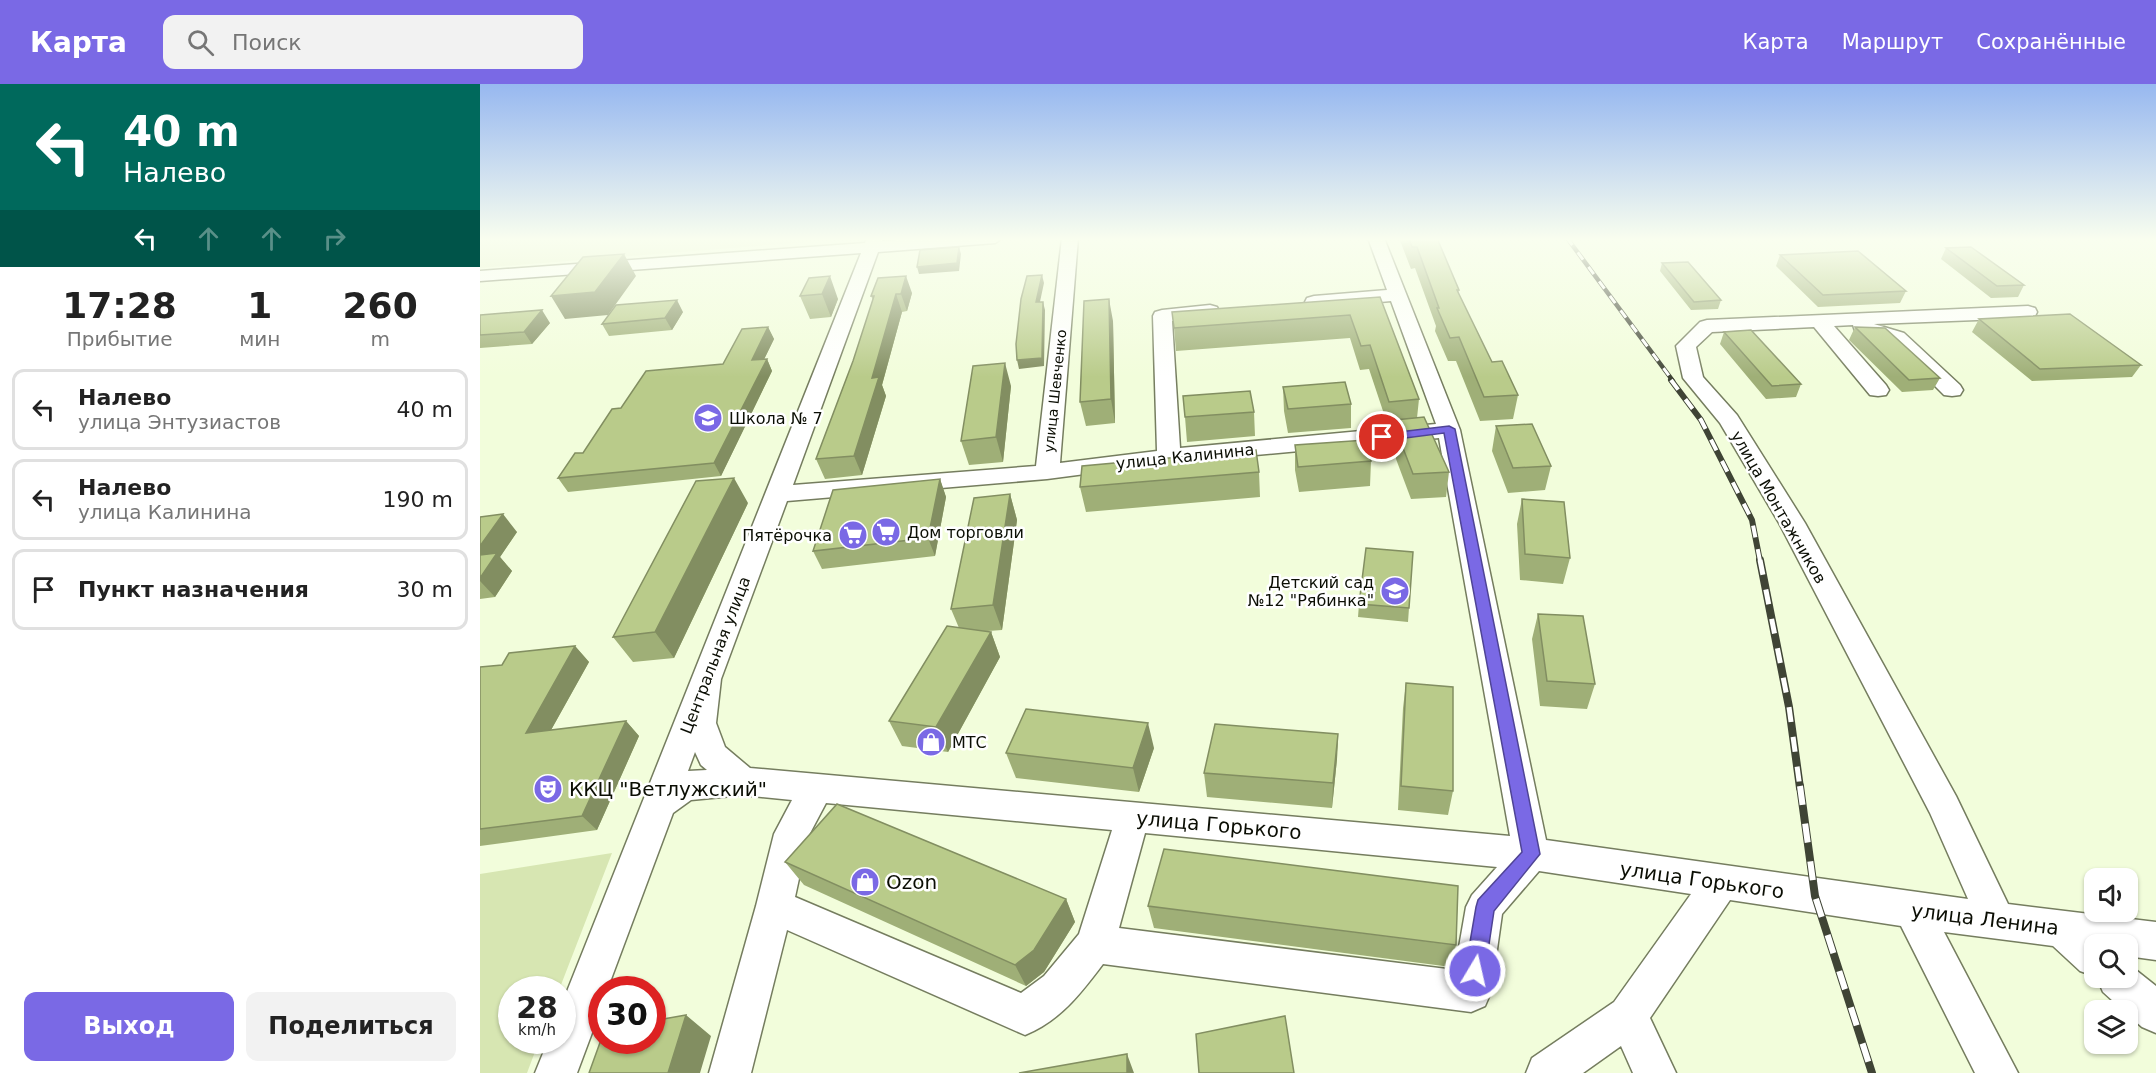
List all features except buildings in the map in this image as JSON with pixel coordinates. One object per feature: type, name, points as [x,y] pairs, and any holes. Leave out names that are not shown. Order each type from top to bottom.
[{"type":"street","name":"Центральная улица","points":[[556,1073],[858,284]]},
{"type":"street","name":"улица Шевченко","points":[[1047,472],[1065,284]]},
{"type":"street","points":[[1095,944],[1472,992],[1485,907],[1531,854],[1449,429],[1392,284]]},
{"type":"street","points":[[1291,304],[1396,295]]},
{"type":"street","points":[[1169,456],[1162,316],[1232,309]]},
{"type":"street","name":"улица Монтажников","points":[[1996,920],[1944,807],[1792,523],[1729,420],[1693,378],[1686,346],[1707,326],[2028,312]]},
{"type":"street","points":[[1897,337],[1915,317]]},
{"type":"street","points":[[1830,321],[1897,337],[1952,390]]},
{"type":"street","points":[[1830,321],[1878,390]]},
{"type":"street","name":"улица Калинина","points":[[776,494],[1047,472],[1169,456],[1449,429]]},
{"type":"street","points":[[707,675],[700,723],[712,754],[743,781]]},
{"type":"street","name":"улица Горького","points":[[658,804],[684,786],[743,781],[1531,854],[1815,896]]},
{"type":"street","points":[[730,1073],[775,906],[791,834],[817,788]]},
{"type":"street","points":[[775,906],[1025,1015],[1058,990],[1095,944],[1133,817]]},
{"type":"street","points":[[1547,1073],[1628,1016],[1721,883]]},
{"type":"street","name":"улица Ленина","points":[[1815,896],[2156,941]]},
{"type":"street","points":[[1912,910],[1997,1073]]},
{"type":"street","points":[[2062,929],[2084,948]]},
{"type":"street","points":[[2128,988],[2156,1013]]},
{"type":"street","points":[[1628,1016],[1655,1073]]},
{"type":"shaded area","points":[[612,853],[564,976],[498,976],[498,1054],[534,1054],[527,1073],[480,1073],[480,874]]},
{"type":"railway","points":[[1601,284],[1673,381]]},
{"type":"railway","points":[[1671,380],[1701,420],[1752,520],[1760,561]]},
{"type":"railway","points":[[1760,560],[1789,707],[1800,788]]},
{"type":"railway","points":[[1800,786],[1815,896],[1872,1073]]},
{"type":"place","name":"Школа № 7","points":[[708,418]]},
{"type":"place","name":"Дом торговли","points":[[886,532]]},
{"type":"place","name":"Пятёрочка","points":[[853,535]]},
{"type":"place","name":"Детский сад №12 \"Рябинка\"","points":[[1395,591]]},
{"type":"place","name":"МТС","points":[[931,742]]},
{"type":"place","name":"ККЦ \"Ветлужский\"","points":[[548,789]]},
{"type":"place","name":"Ozon","points":[[865,882]]},
{"type":"route","points":[[1382,437],[1449,429],[1531,854],[1485,907],[1475,971]]}]
